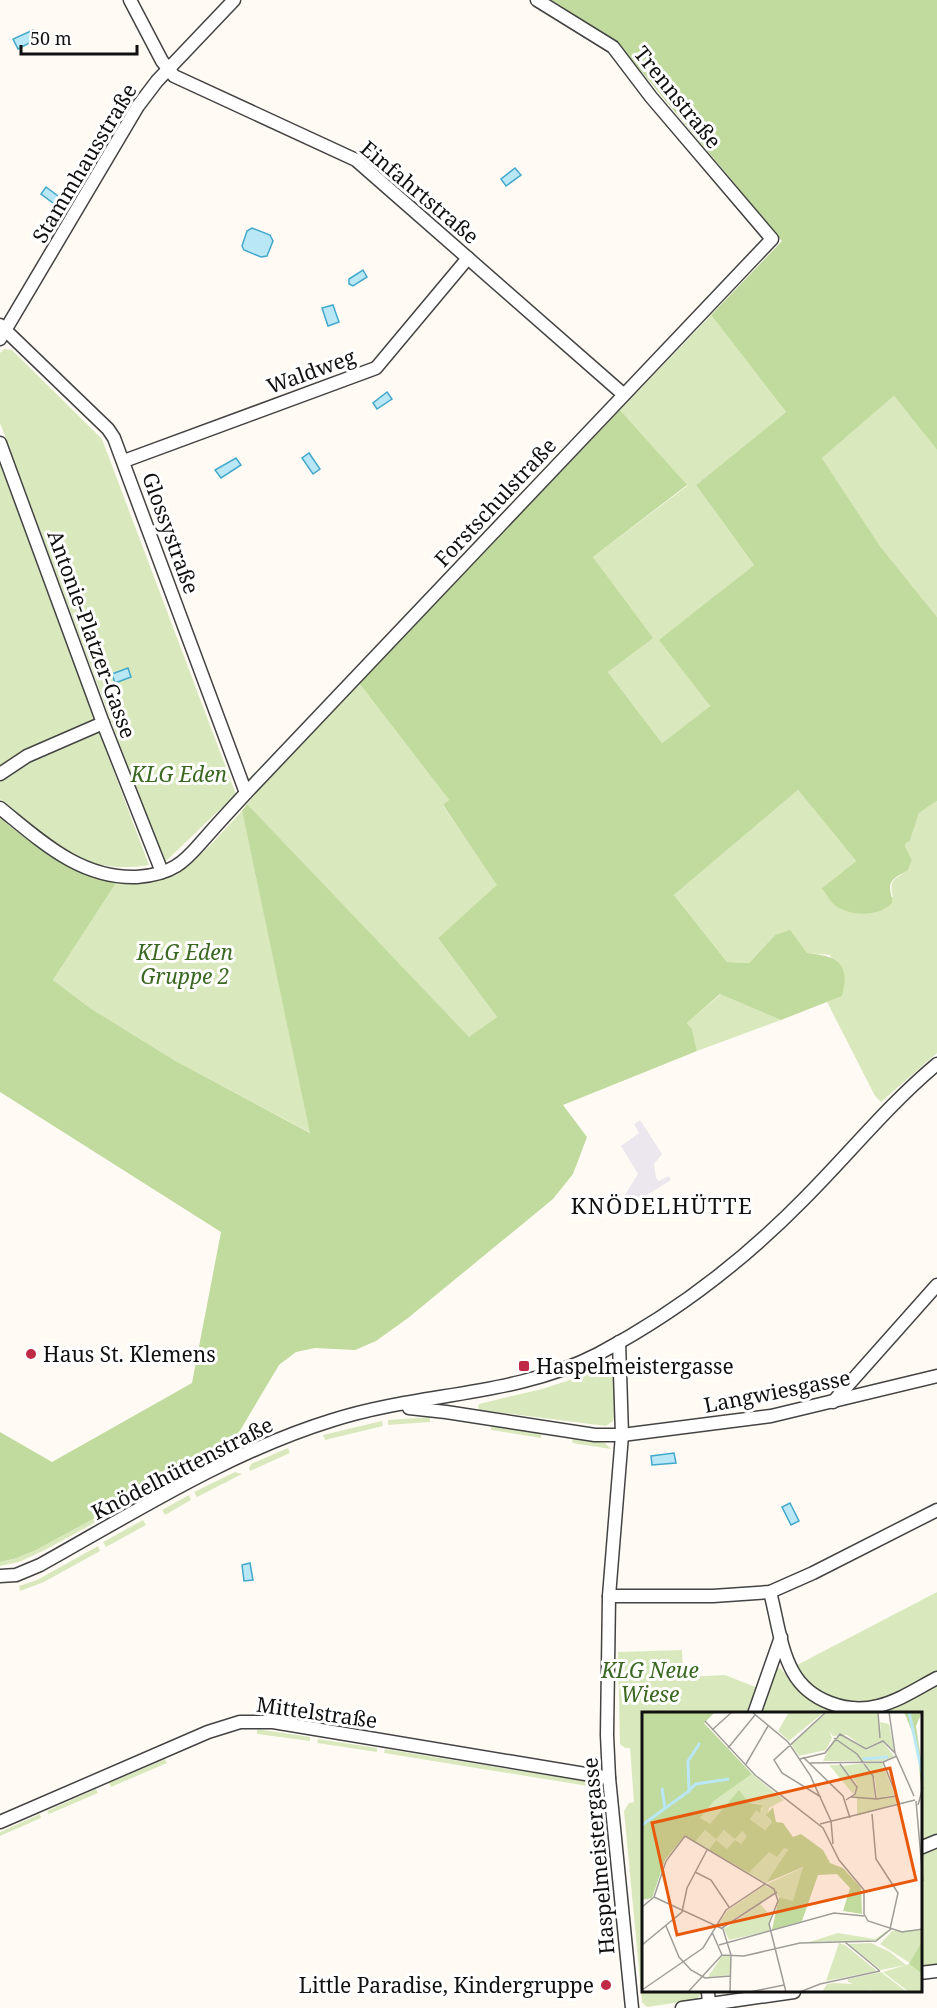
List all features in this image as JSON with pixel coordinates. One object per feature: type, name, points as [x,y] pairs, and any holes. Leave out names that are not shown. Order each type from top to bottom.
[{"type":"street","name":"Einfahrtstraße","points":[[130,0],[156,51],[168,70],[180,80],[356,160],[623,394]]},
{"type":"street","name":"Stammhausstraße","points":[[2,331],[138,106],[168,70],[234,0]]},
{"type":"street","name":"Trennstraße","points":[[537,0],[613,47],[651,97],[772,239]]},
{"type":"street","name":"Forstschulstraße","points":[[162,872],[177,866],[190,855],[246,792],[772,239]]},
{"type":"street","name":"Waldweg","points":[[124,461],[376,368],[468,258]]},
{"type":"street","name":"Glossystraße","points":[[2,331],[108,429],[124,461],[246,792]]},
{"type":"street","name":"Antonie-Platzer-Gasse","points":[[0,443],[103,723],[162,872]]},
{"type":"street","points":[[0,774],[33,754],[103,723]]},
{"type":"street","points":[[0,808],[52,850],[79,866],[96,872],[122,876],[144,876],[162,872]]},
{"type":"street","name":"Knödelhüttenstraße","points":[[0,1576],[16,1575],[40,1565],[209,1472],[268,1444],[335,1419],[545,1376],[564,1370],[620,1342],[691,1295],[755,1245],[813,1190],[896,1100],[937,1064]]},
{"type":"street","points":[[833,1402],[937,1285]]},
{"type":"street","name":"Haspelmeistergasse","points":[[620,1342],[622,1436],[609,1596],[606,1700],[609,1778],[632,2008]]},
{"type":"street","name":"Langwiesgasse","points":[[622,1436],[738,1421],[833,1402],[937,1376]]},
{"type":"street","name":"Knödelhüttenstraße","points":[[387,1407],[432,1410],[622,1436]]},
{"type":"street","points":[[609,1596],[713,1596],[770,1592],[813,1573],[937,1510]]},
{"type":"street","points":[[770,1592],[790,1666],[812,1694],[831,1704],[862,1708],[879,1706],[937,1678]]},
{"type":"street","points":[[755,1712],[781,1637]]},
{"type":"street","name":"Mittelstraße","points":[[0,1822],[214,1729],[240,1722],[273,1722],[609,1778]]},
{"type":"street","points":[[922,1848],[937,1842]]},
{"type":"street","points":[[922,1973],[937,1971]]},
{"type":"street","points":[[682,2008],[709,1998],[780,1993]]},
{"type":"shaded area","points":[[640,1120],[662,1154],[654,1164],[656,1178],[659,1181],[669,1176],[671,1180],[631,1205],[630,1209],[616,1209],[638,1174],[621,1146],[639,1133],[634,1124]]},
{"type":"green space","points":[[551,0],[937,0],[937,450],[894,396],[822,458],[880,546],[937,617],[937,801],[919,813],[910,841],[905,846],[912,860],[908,870],[894,879],[891,884],[892,903],[880,911],[866,914],[837,907],[822,888],[856,861],[798,790],[674,895],[727,962],[749,963],[775,935],[790,930],[807,953],[826,956],[839,963],[845,976],[842,996],[781,1020],[720,994],[687,1023],[692,1029],[697,1051],[563,1105],[587,1137],[573,1174],[553,1199],[408,1318],[376,1341],[355,1350],[315,1348],[296,1352],[279,1365],[232,1444],[36,1550],[0,1562],[0,1432],[52,1462],[192,1383],[221,1232],[0,1092],[0,818],[40,849],[67,866],[116,883],[53,980],[90,1008],[174,1060],[310,1133],[242,811],[247,804],[469,1037],[497,1017],[438,938],[497,885],[443,805],[449,800],[359,683],[620,410],[687,485],[593,557],[653,638],[608,672],[662,743],[710,706],[659,640],[754,565],[696,485],[786,412],[711,315],[782,241],[617,42]]},
{"type":"green space","points":[[711,315],[786,412],[696,485],[754,565],[660,640],[710,706],[662,743],[608,672],[652,638],[593,557],[687,486],[620,410]]},
{"type":"green space","name":"KLG Eden","points":[[4,349],[12,350],[102,439],[236,794],[164,863],[0,423],[0,353]]},
{"type":"green space","points":[[894,396],[937,450],[937,617],[880,546],[822,458]]},
{"type":"green space","name":"KLG Eden","points":[[0,464],[95,720],[0,768]]},
{"type":"green space","points":[[359,683],[449,800],[443,806],[498,885],[438,938],[497,1017],[469,1038],[247,804],[269,776]]},
{"type":"green space","name":"KLG Eden","points":[[99,732],[149,865],[125,867],[84,860],[51,841],[0,799],[0,782],[38,757]]},
{"type":"green space","points":[[798,790],[856,861],[822,888],[893,897],[892,882],[908,870],[912,860],[905,846],[910,841],[919,813],[937,801],[937,1053],[881,1102],[875,1096],[827,1002],[842,995],[830,955],[807,953],[775,935],[749,963],[727,962],[674,895]]},
{"type":"green space","name":"KLG Eden Gruppe 2","points":[[242,811],[311,1133],[174,1060],[90,1008],[53,980],[116,883],[138,883],[157,879],[188,865]]},
{"type":"green space","points":[[721,994],[781,1020],[697,1051],[692,1029],[687,1023]]},
{"type":"green space","points":[[603,1369],[610,1371],[614,1377],[614,1417],[613,1421],[606,1426],[478,1408],[479,1404],[542,1389]]},
{"type":"green space","points":[[430,1417],[430,1422],[388,1425],[388,1420]]},
{"type":"green space","points":[[382,1421],[383,1426],[325,1440],[323,1435]]},
{"type":"green space","points":[[491,1425],[541,1433],[541,1438],[491,1430]]},
{"type":"green space","points":[[256,1433],[256,1438],[215,1457],[45,1550],[19,1562],[0,1566],[0,1562],[36,1550]]},
{"type":"green space","points":[[573,1438],[605,1443],[611,1449],[572,1443]]},
{"type":"green space","points":[[288,1448],[290,1453],[250,1471],[251,1464]]},
{"type":"green space","points":[[235,1472],[242,1474],[197,1497],[194,1492]]},
{"type":"green space","points":[[189,1495],[191,1500],[165,1515],[162,1510]]},
{"type":"green space","points":[[143,1520],[146,1525],[106,1547],[103,1542]]},
{"type":"green space","points":[[98,1546],[100,1551],[44,1582],[20,1591],[19,1586],[37,1580]]},
{"type":"green space","points":[[937,1592],[937,1672],[882,1699],[858,1703],[844,1702],[824,1694],[814,1688],[802,1675],[797,1665]]},
{"type":"green space","name":"KLG Neue Wiese","points":[[682,1650],[683,1677],[725,1675],[758,1688],[749,1712],[642,1712],[642,1993],[701,1993],[694,2000],[647,2007],[642,2002],[624,1811],[629,1803],[634,1802],[630,1748],[625,1748],[620,1744],[618,1652]]},
{"type":"green space","points":[[777,1667],[802,1691],[846,1712],[761,1712]]},
{"type":"green space","points":[[937,1683],[937,1836],[922,1842],[922,1712],[846,1712]]},
{"type":"green space","points":[[257,1729],[310,1737],[310,1741],[257,1734]]},
{"type":"green space","points":[[318,1739],[377,1748],[377,1752],[317,1743]]},
{"type":"green space","points":[[385,1749],[589,1782],[588,1786],[384,1753]]},
{"type":"green space","points":[[165,1759],[167,1763],[111,1787],[109,1783]]},
{"type":"green space","points":[[96,1789],[98,1793],[49,1814],[47,1811]]},
{"type":"green space","points":[[40,1814],[41,1818],[0,1836],[0,1832]]},
{"type":"green space","points":[[937,1846],[937,1964],[922,1966],[922,1853]]},
{"type":"water","points":[[33,30],[37,39],[18,49],[13,39]]},
{"type":"water","points":[[515,168],[521,175],[506,186],[501,179]]},
{"type":"water","points":[[46,187],[62,199],[57,206],[41,194]]},
{"type":"water","points":[[252,228],[270,235],[273,241],[267,256],[261,257],[244,250],[242,246],[247,231]]},
{"type":"water","points":[[363,270],[367,277],[353,286],[349,284],[349,279]]},
{"type":"water","points":[[333,305],[339,322],[328,326],[322,308]]},
{"type":"water","points":[[387,392],[392,399],[377,409],[373,403]]},
{"type":"water","points":[[309,453],[320,469],[313,474],[302,458]]},
{"type":"water","points":[[236,458],[241,465],[221,478],[215,470]]},
{"type":"water","points":[[128,668],[131,677],[115,683],[112,674]]},
{"type":"water","points":[[674,1453],[676,1463],[652,1465],[651,1456]]},
{"type":"water","points":[[790,1503],[799,1521],[791,1525],[782,1507]]},
{"type":"water","points":[[250,1563],[253,1580],[244,1581],[242,1565]]},
{"type":"place","name":"Haus St. Klemens","points":[[31,1354]]},
{"type":"place","name":"Haspelmeistergasse","points":[[524,1366]]},
{"type":"place","name":"Little Paradise, Kindergruppe","points":[[606,1985]]},
{"type":"district","name":"KNÖDELHÜTTE","points":[[662,1205]]}]
